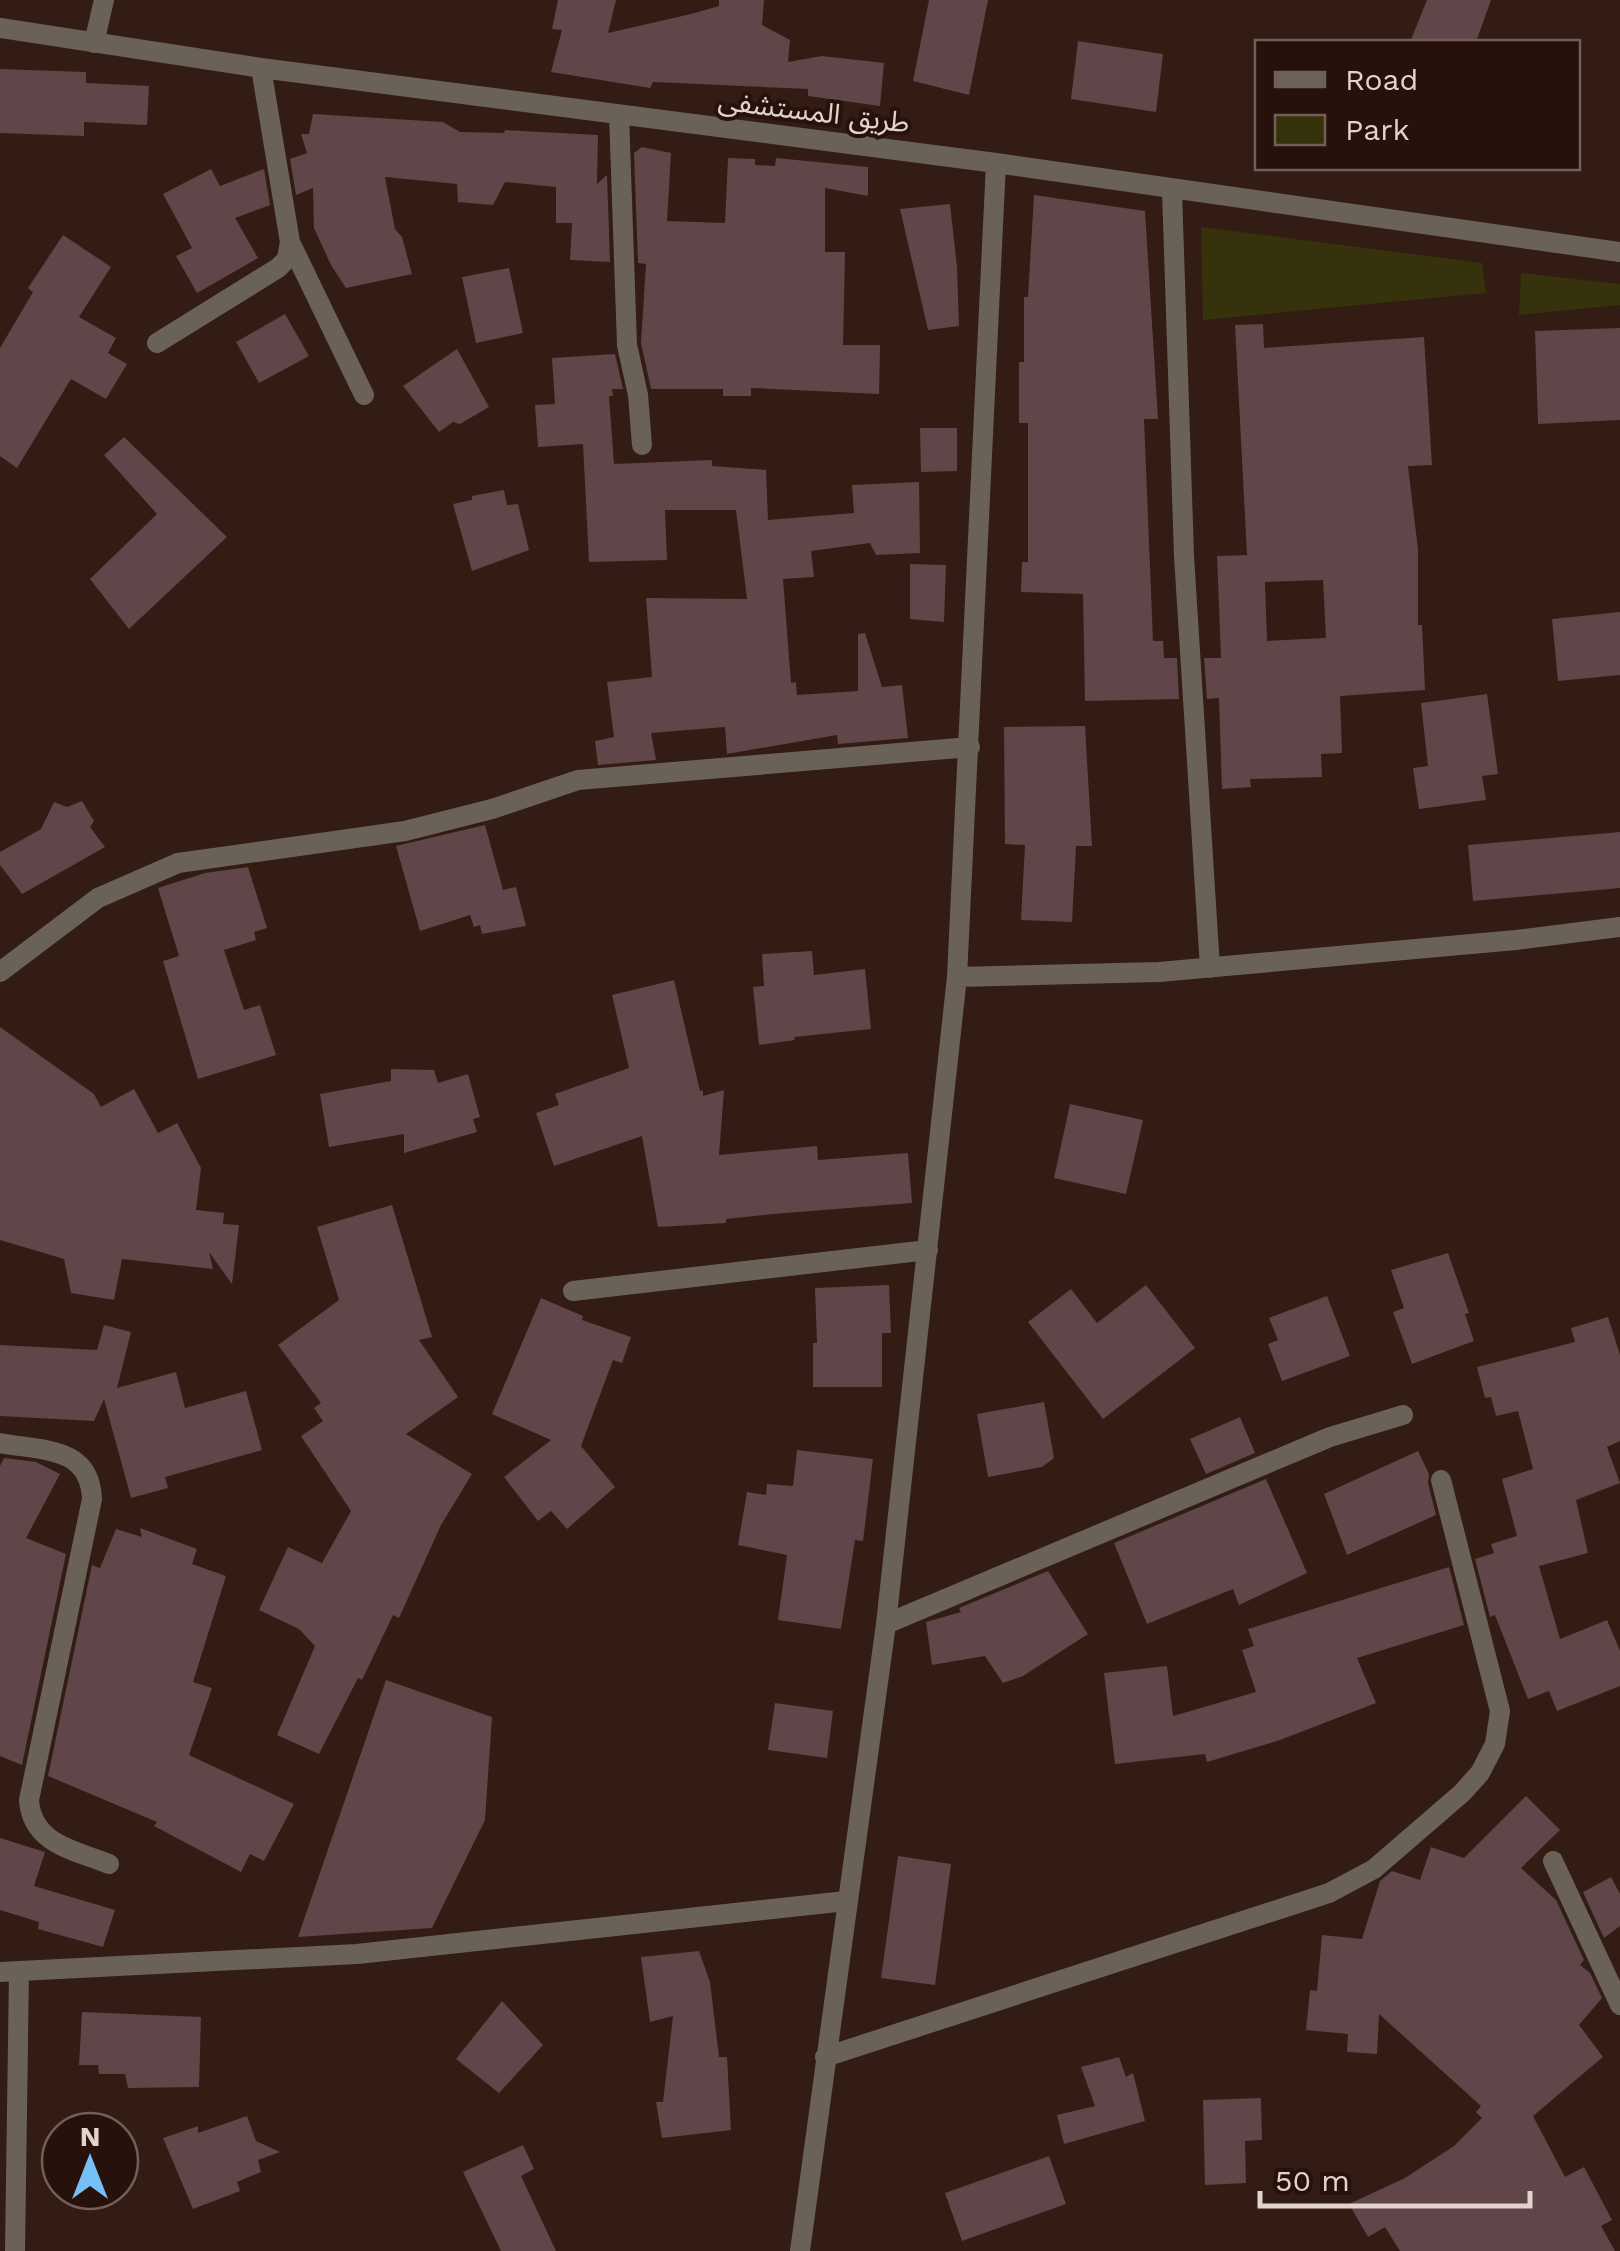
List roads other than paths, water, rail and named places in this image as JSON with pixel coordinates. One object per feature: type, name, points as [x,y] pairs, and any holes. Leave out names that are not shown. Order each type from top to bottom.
[{"type":"street","points":[[94,43],[104,0]]},
{"type":"street","name":"طريق المستشفى","points":[[0,28],[262,68],[996,163],[1620,252]]},
{"type":"street","points":[[262,68],[290,242],[364,395]]},
{"type":"street","points":[[619,114],[627,345],[638,395],[642,446]]},
{"type":"street","points":[[800,2251],[886,1624],[957,976],[996,163]]},
{"type":"street","points":[[1172,190],[1184,556],[1210,968]]},
{"type":"street","points":[[157,343],[278,268],[286,258],[290,242]]},
{"type":"street","points":[[0,972],[98,898],[178,862],[405,831],[492,810],[578,780],[970,747]]},
{"type":"street","points":[[957,976],[1159,972],[1620,927]]},
{"type":"street","points":[[573,1291],[928,1250]]},
{"type":"street","points":[[886,1624],[1330,1437],[1404,1415]]},
{"type":"street","points":[[0,1443],[64,1455],[84,1466],[91,1483],[92,1500],[30,1800],[30,1819],[55,1842],[109,1864]]},
{"type":"street","points":[[826,2057],[1329,1894],[1374,1869],[1462,1793],[1480,1774],[1495,1744],[1500,1711],[1441,1480]]},
{"type":"street","points":[[1553,1860],[1620,2004]]},
{"type":"street","points":[[15,2251],[10,1971],[357,1954],[846,1901]]}]
